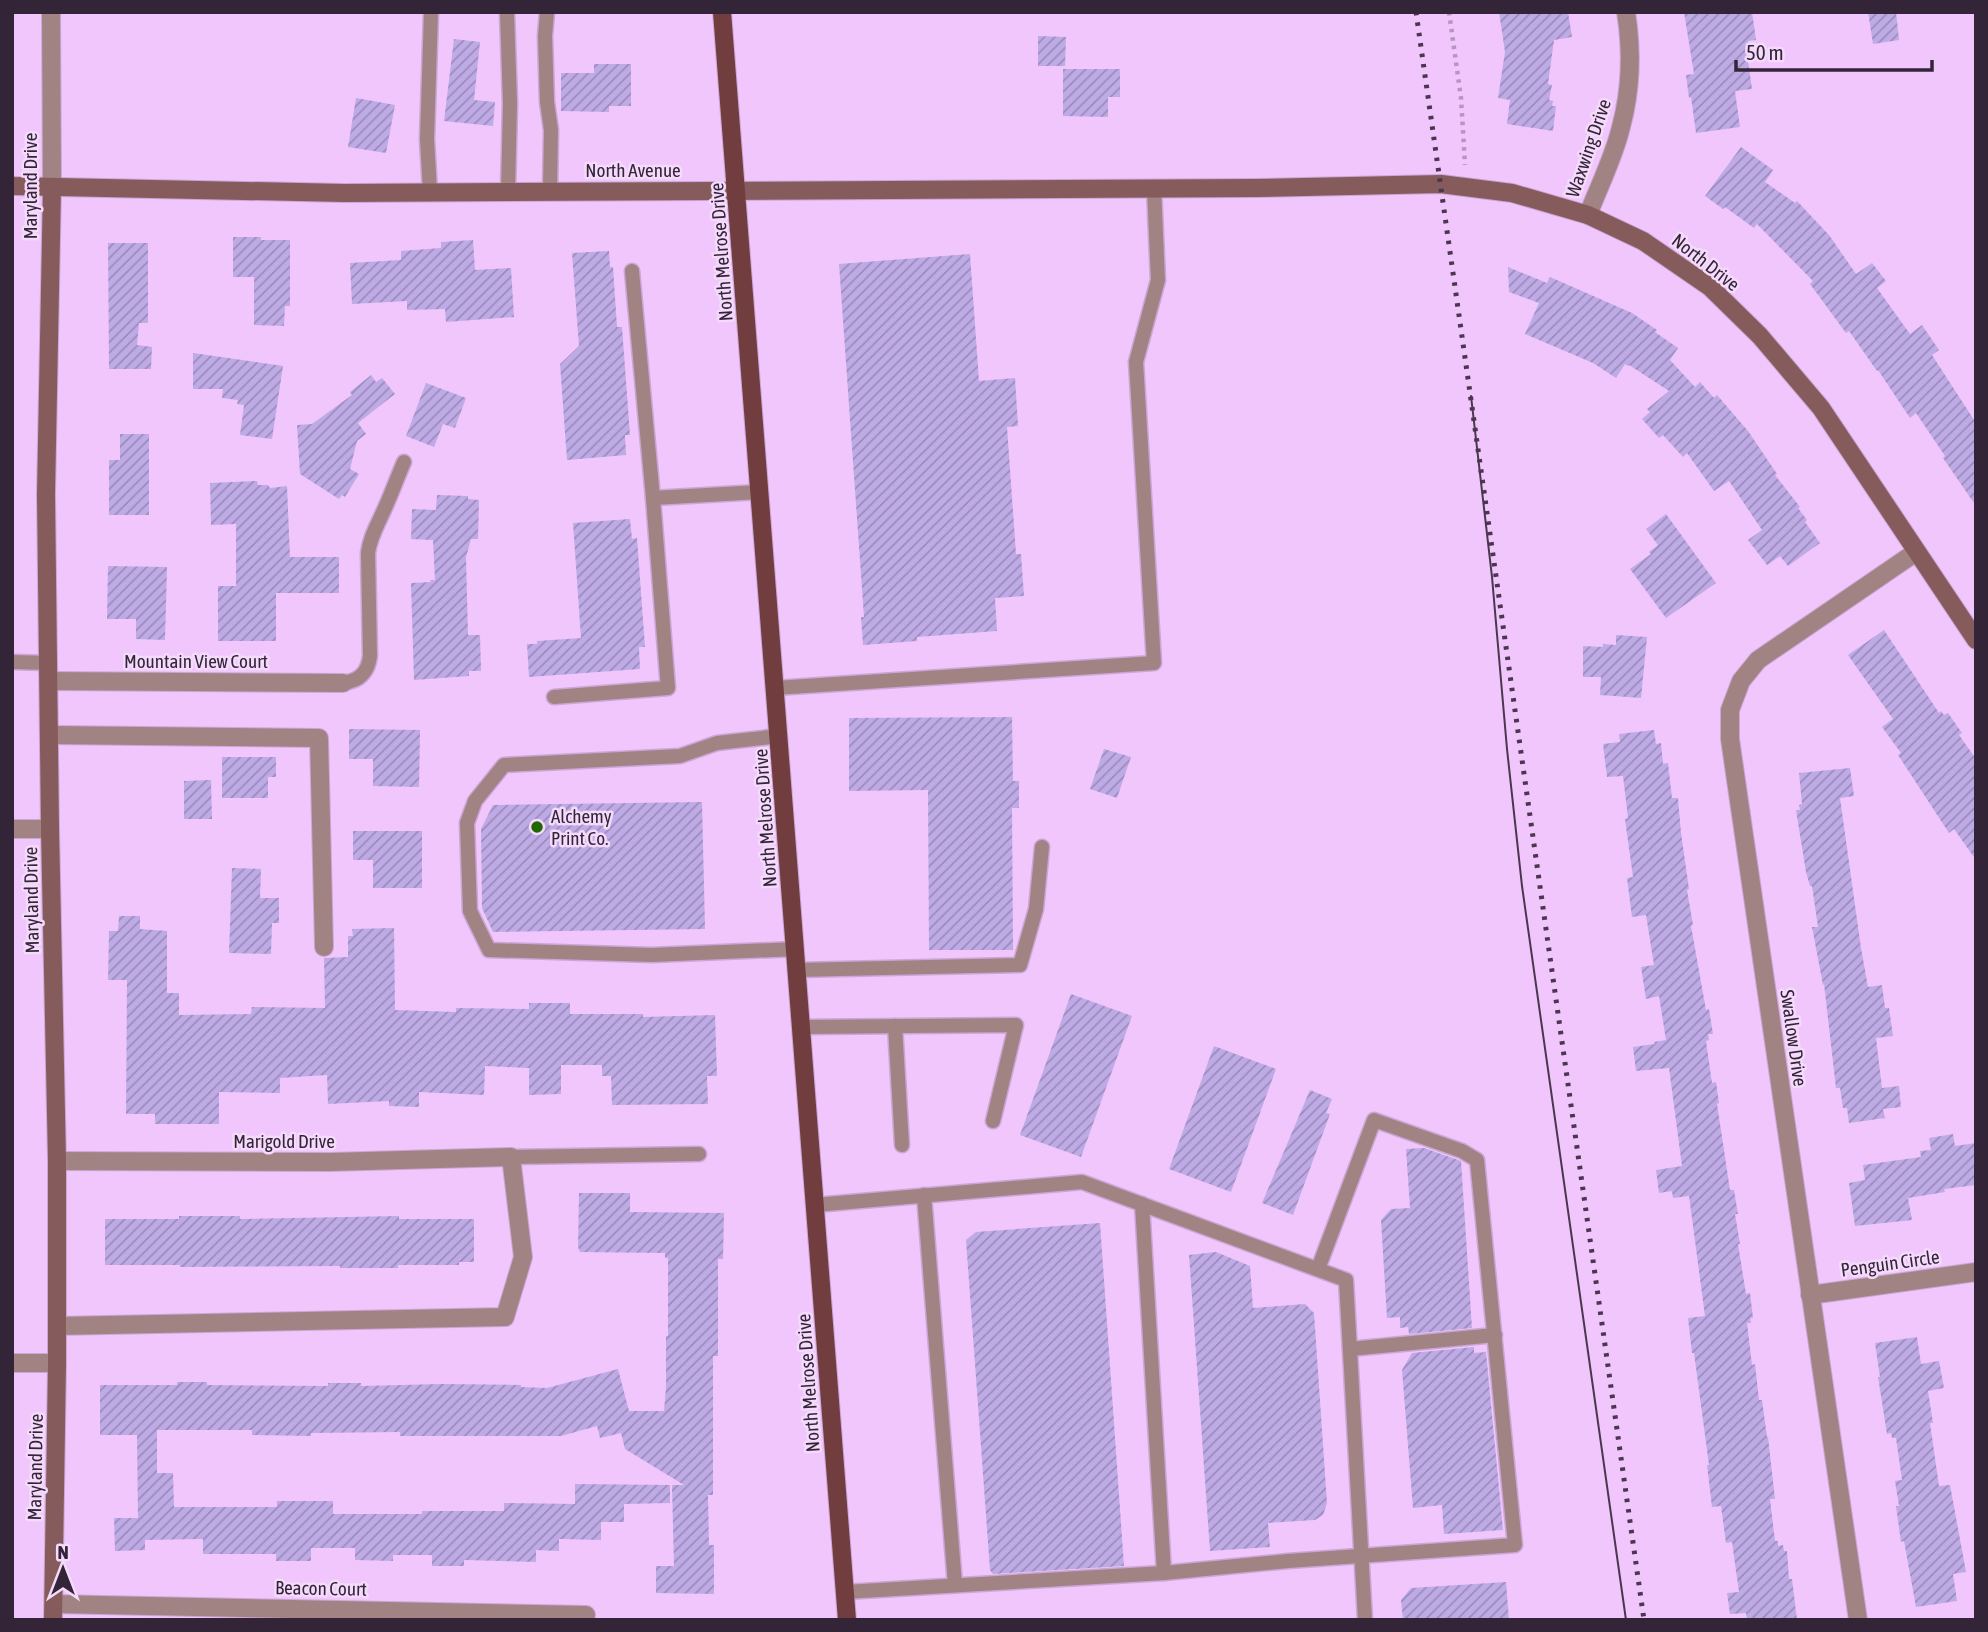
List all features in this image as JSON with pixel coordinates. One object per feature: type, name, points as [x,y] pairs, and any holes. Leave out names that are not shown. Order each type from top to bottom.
[{"type":"main road","name":"North Melrose Drive","points":[[722,12],[847,1620]]},
{"type":"main road","name":"North Drive","points":[[1255,188],[1441,184],[1513,193],[1588,215],[1643,241],[1710,287],[1760,336],[1821,408],[1976,640]]},
{"type":"main road","name":"North Avenue","points":[[12,186],[344,193],[1255,188]]},
{"type":"main road","name":"Maryland Drive","points":[[52,187],[46,494],[57,1161],[54,1612]]},
{"type":"street","name":"Maryland Drive","points":[[51,12],[52,187]]},
{"type":"street","name":"Waxwing Drive","points":[[1588,215],[1621,129],[1630,87],[1630,34],[1626,12]]},
{"type":"street","name":"Swallow Drive","points":[[1858,1620],[1730,739],[1730,710],[1741,681],[1758,660],[1916,552]]},
{"type":"street","name":"Mountain View Court","points":[[49,672],[343,683]]},
{"type":"street","points":[[50,735],[319,738],[324,947]]},
{"type":"street","points":[[12,829],[50,828]]},
{"type":"street","points":[[57,1326],[505,1317],[523,1257],[511,1157]]},
{"type":"street","name":"Marigold Drive","points":[[57,1161],[330,1162],[511,1157]]},
{"type":"street","name":"Penguin Circle","points":[[1811,1296],[1976,1272]]},
{"type":"street","points":[[12,1363],[57,1363]]},
{"type":"street","name":"Beacon Court","points":[[54,1612],[586,1615]]},
{"type":"lane","points":[[429,192],[427,139],[431,12]]},
{"type":"lane","points":[[507,12],[510,103],[508,191]]},
{"type":"lane","points":[[547,12],[545,36],[547,102],[551,130],[550,191]]},
{"type":"lane","points":[[775,688],[1154,663],[1136,362],[1158,280],[1154,188]]},
{"type":"lane","points":[[554,697],[668,688],[632,271]]},
{"type":"lane","points":[[343,683],[353,682],[369,668],[369,543],[404,462]]},
{"type":"lane","points":[[653,498],[760,492]]},
{"type":"lane","points":[[12,662],[49,672]]},
{"type":"lane","points":[[779,736],[717,743],[680,756],[504,765],[475,801],[467,823],[470,911],[489,950],[652,955],[796,949]]},
{"type":"lane","points":[[797,970],[1020,965],[1037,909],[1042,847]]},
{"type":"lane","points":[[802,1027],[1016,1025],[993,1121]]},
{"type":"lane","points":[[895,1026],[902,1145]]},
{"type":"lane","points":[[845,1592],[1164,1573],[1362,1555],[1515,1545],[1478,1160],[1462,1150],[1374,1120],[1318,1269]]},
{"type":"lane","points":[[511,1157],[699,1154]]},
{"type":"lane","points":[[816,1205],[1082,1182],[1346,1280],[1365,1620]]},
{"type":"lane","points":[[924,1195],[955,1585]]},
{"type":"lane","points":[[1142,1204],[1164,1573]]},
{"type":"lane","points":[[1350,1349],[1495,1335]]},
{"type":"path","points":[[1449,12],[1461,98],[1466,187]]},
{"type":"building","points":[[1499,12],[1568,12],[1572,37],[1554,40],[1548,84],[1552,85],[1549,100],[1553,101],[1552,106],[1556,106],[1553,131],[1507,124],[1510,100],[1498,98],[1505,52]]},
{"type":"building","points":[[1684,12],[1752,12],[1756,40],[1748,41],[1750,47],[1746,47],[1752,89],[1735,91],[1740,127],[1696,133],[1686,75],[1694,74]]},
{"type":"building","points":[[1868,12],[1896,12],[1899,40],[1873,44]]},
{"type":"building","points":[[1038,36],[1066,37],[1065,66],[1038,66]]},
{"type":"building","points":[[454,39],[480,42],[474,100],[495,102],[493,126],[444,121]]},
{"type":"building","points":[[594,64],[631,64],[631,106],[609,106],[609,112],[561,111],[561,73],[594,73]]},
{"type":"building","points":[[1063,69],[1120,69],[1120,97],[1108,97],[1108,117],[1063,116]]},
{"type":"building","points":[[356,98],[395,105],[386,153],[348,147]]},
{"type":"building","points":[[1741,147],[1773,170],[1765,182],[1795,203],[1797,201],[1829,235],[1856,274],[1872,263],[1886,281],[1877,288],[1910,334],[1922,325],[1939,350],[1932,355],[1976,423],[1976,506],[1916,413],[1910,418],[1849,331],[1846,333],[1810,284],[1813,281],[1757,224],[1754,228],[1705,196]]},
{"type":"building","points":[[233,237],[290,240],[290,306],[285,306],[284,326],[254,325],[254,277],[233,277]]},
{"type":"building","points":[[473,240],[475,270],[511,268],[514,317],[446,322],[445,309],[407,310],[407,301],[352,304],[350,263],[401,260],[401,251],[441,248],[441,242]]},
{"type":"building","points":[[108,243],[148,243],[148,323],[139,323],[137,345],[152,347],[151,369],[109,369]]},
{"type":"building","points":[[609,251],[610,267],[613,267],[617,327],[622,327],[630,435],[625,435],[626,455],[567,460],[560,364],[579,346],[572,253]]},
{"type":"building","points":[[970,254],[979,381],[1015,378],[1018,426],[1007,427],[1016,554],[1021,554],[1024,596],[995,598],[997,631],[917,637],[917,641],[863,645],[861,617],[864,617],[839,264]]},
{"type":"building","points":[[1508,267],[1547,283],[1550,277],[1632,313],[1678,348],[1670,360],[1695,387],[1700,382],[1714,398],[1717,395],[1748,431],[1777,474],[1775,475],[1800,507],[1798,508],[1807,520],[1805,522],[1820,543],[1788,566],[1780,556],[1767,565],[1748,540],[1762,530],[1729,481],[1714,491],[1687,453],[1683,457],[1663,435],[1659,438],[1642,419],[1650,412],[1647,409],[1669,391],[1629,365],[1625,364],[1616,378],[1593,363],[1525,334],[1539,303],[1509,292]]},
{"type":"building","points":[[193,353],[283,366],[272,439],[240,435],[244,405],[237,404],[238,400],[222,398],[223,389],[193,389]]},
{"type":"building","points":[[371,375],[376,382],[382,378],[395,394],[358,423],[366,434],[357,441],[350,469],[359,474],[345,497],[342,495],[339,499],[300,474],[297,425],[312,424],[352,395],[350,392]]},
{"type":"building","points":[[426,383],[466,398],[455,428],[443,424],[434,447],[406,436]]},
{"type":"building","points":[[120,434],[149,434],[149,515],[109,515],[109,460],[120,460]]},
{"type":"building","points":[[257,481],[258,485],[268,485],[270,488],[287,486],[290,557],[339,557],[339,593],[276,593],[276,641],[218,641],[218,586],[236,586],[236,524],[211,525],[210,483]]},
{"type":"building","points":[[437,495],[468,496],[468,499],[479,500],[478,539],[471,539],[466,557],[468,635],[480,635],[481,671],[469,671],[469,676],[414,680],[411,583],[435,580],[433,540],[411,539],[412,509],[436,510]]},
{"type":"building","points":[[1666,514],[1716,583],[1666,618],[1630,569],[1651,554],[1649,552],[1658,545],[1646,529]]},
{"type":"building","points":[[630,519],[632,539],[637,538],[645,647],[639,647],[640,669],[529,677],[527,644],[581,638],[573,523]]},
{"type":"building","points":[[108,566],[167,567],[165,640],[136,639],[136,619],[107,619]]},
{"type":"building","points":[[1884,630],[1939,713],[1948,713],[1976,759],[1976,860],[1954,829],[1949,833],[1898,755],[1901,753],[1882,727],[1893,719],[1848,655]]},
{"type":"building","points":[[1616,635],[1647,637],[1641,698],[1600,695],[1601,677],[1583,677],[1583,646],[1616,645]]},
{"type":"building","points":[[1012,717],[1013,781],[1019,781],[1019,808],[1012,808],[1013,950],[929,950],[928,790],[849,791],[849,718]]},
{"type":"building","points":[[349,729],[420,730],[419,787],[373,786],[373,759],[349,759]]},
{"type":"building","points":[[1654,730],[1656,744],[1661,743],[1663,764],[1668,763],[1672,798],[1678,798],[1691,926],[1713,1034],[1708,1034],[1709,1040],[1706,1041],[1712,1083],[1716,1082],[1730,1190],[1734,1190],[1738,1214],[1735,1214],[1746,1294],[1750,1293],[1753,1318],[1750,1318],[1751,1323],[1747,1323],[1752,1365],[1755,1364],[1759,1400],[1762,1400],[1768,1437],[1775,1499],[1770,1499],[1775,1541],[1787,1551],[1797,1620],[1747,1620],[1746,1613],[1730,1614],[1727,1593],[1739,1592],[1732,1542],[1726,1543],[1721,1506],[1712,1507],[1709,1465],[1688,1318],[1705,1316],[1689,1196],[1673,1198],[1672,1191],[1659,1193],[1656,1170],[1682,1166],[1669,1068],[1636,1071],[1633,1047],[1666,1040],[1659,996],[1646,999],[1641,967],[1654,965],[1646,915],[1632,917],[1627,878],[1633,877],[1625,819],[1628,818],[1623,776],[1607,777],[1603,744],[1620,742],[1619,734]]},
{"type":"building","points":[[1104,749],[1131,757],[1117,798],[1090,789]]},
{"type":"building","points":[[222,757],[276,757],[276,777],[268,777],[268,798],[222,798]]},
{"type":"building","points":[[1850,768],[1854,796],[1840,798],[1861,948],[1868,987],[1882,985],[1893,1036],[1876,1038],[1882,1088],[1899,1086],[1901,1107],[1883,1109],[1885,1118],[1849,1123],[1840,1088],[1836,1088],[1824,984],[1812,927],[1818,927],[1796,810],[1800,810],[1799,805],[1802,804],[1799,773]]},
{"type":"building","points":[[211,780],[212,819],[184,819],[184,781]]},
{"type":"building","points":[[702,802],[705,929],[493,932],[482,908],[481,829],[493,805]]},
{"type":"building","points":[[353,831],[422,831],[422,888],[373,888],[373,860],[353,860]]},
{"type":"building","points":[[232,868],[261,869],[260,898],[279,898],[279,923],[272,923],[271,954],[229,953]]},
{"type":"building","points":[[119,916],[140,916],[140,929],[167,931],[167,993],[179,993],[179,1015],[251,1014],[252,1007],[325,1008],[324,958],[348,957],[348,936],[353,936],[352,929],[394,928],[395,1010],[456,1012],[456,1008],[529,1009],[529,1003],[570,1003],[570,1014],[643,1014],[643,1017],[715,1015],[717,1076],[707,1076],[708,1104],[612,1105],[611,1076],[602,1076],[602,1065],[561,1065],[561,1094],[529,1095],[529,1068],[485,1066],[484,1095],[419,1092],[419,1107],[389,1106],[389,1101],[328,1104],[327,1075],[280,1078],[280,1093],[219,1092],[219,1124],[155,1124],[155,1114],[126,1114],[127,980],[108,980],[109,931],[118,931]]},
{"type":"building","points":[[1071,994],[1132,1016],[1081,1157],[1020,1135]]},
{"type":"building","points":[[1214,1046],[1276,1069],[1231,1192],[1169,1169]]},
{"type":"building","points":[[1310,1090],[1332,1099],[1326,1113],[1330,1114],[1293,1215],[1262,1203]]},
{"type":"building","points":[[1953,1134],[1955,1146],[1976,1143],[1976,1185],[1908,1198],[1912,1220],[1855,1226],[1849,1183],[1865,1180],[1863,1165],[1921,1157],[1920,1151],[1931,1150],[1929,1138]]},
{"type":"building","points":[[1424,1148],[1461,1161],[1472,1328],[1409,1334],[1408,1327],[1400,1328],[1400,1317],[1387,1318],[1381,1220],[1391,1209],[1410,1208],[1406,1149]]},
{"type":"building","points":[[579,1193],[630,1193],[630,1212],[724,1213],[723,1259],[718,1259],[718,1356],[713,1356],[713,1495],[708,1495],[709,1545],[714,1545],[714,1594],[656,1593],[656,1566],[674,1566],[672,1485],[684,1485],[625,1449],[621,1433],[600,1438],[597,1426],[561,1436],[400,1436],[400,1432],[311,1433],[311,1436],[252,1435],[252,1430],[157,1430],[157,1473],[173,1473],[174,1507],[277,1507],[277,1501],[333,1501],[333,1514],[504,1511],[504,1503],[575,1504],[575,1484],[670,1485],[670,1503],[624,1504],[624,1522],[601,1522],[601,1540],[559,1539],[559,1551],[536,1550],[536,1562],[464,1560],[464,1566],[432,1566],[432,1555],[393,1555],[393,1561],[355,1560],[355,1548],[311,1548],[311,1561],[276,1561],[276,1554],[203,1554],[203,1539],[145,1540],[145,1550],[115,1551],[114,1518],[138,1518],[137,1435],[100,1435],[100,1385],[177,1385],[177,1382],[207,1382],[207,1385],[328,1386],[328,1383],[361,1383],[361,1386],[442,1384],[547,1388],[618,1369],[629,1411],[664,1411],[668,1258],[665,1258],[665,1253],[580,1252]]},
{"type":"building","points":[[179,1216],[240,1216],[240,1219],[399,1216],[399,1219],[474,1219],[474,1262],[459,1262],[459,1265],[398,1265],[398,1268],[105,1265],[105,1219],[179,1219]]},
{"type":"building","points":[[1100,1223],[1124,1566],[993,1574],[990,1570],[966,1240],[976,1232]]},
{"type":"building","points":[[1216,1252],[1250,1266],[1253,1308],[1305,1304],[1314,1313],[1327,1503],[1323,1515],[1315,1520],[1268,1523],[1270,1547],[1210,1551],[1189,1255]]},
{"type":"building","points":[[1917,1337],[1921,1364],[1939,1361],[1944,1388],[1928,1391],[1933,1423],[1930,1423],[1939,1486],[1950,1485],[1966,1572],[1953,1574],[1957,1601],[1916,1607],[1896,1506],[1899,1506],[1895,1481],[1902,1480],[1896,1438],[1892,1438],[1891,1433],[1887,1434],[1875,1343]]},
{"type":"building","points":[[1474,1347],[1474,1353],[1486,1352],[1503,1530],[1444,1534],[1442,1505],[1413,1508],[1402,1370],[1412,1353]]},
{"type":"building","points":[[1506,1582],[1509,1620],[1403,1620],[1401,1600],[1411,1588]]},
{"type":"tram line","points":[[1471,396],[1492,577],[1522,886],[1626,1620]]},
{"type":"railway","points":[[1416,12],[1644,1620]]},
{"type":"place","name":"Alchemy Print Co.","points":[[537,827]]}]
